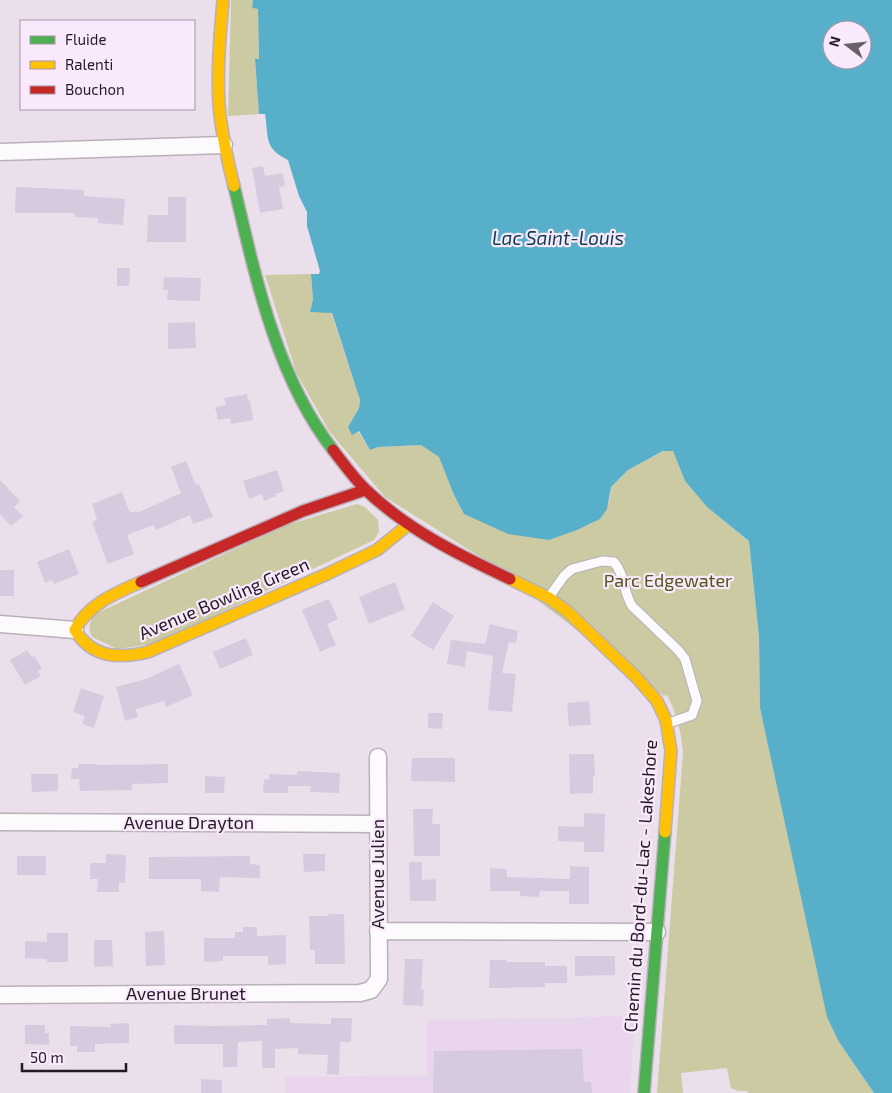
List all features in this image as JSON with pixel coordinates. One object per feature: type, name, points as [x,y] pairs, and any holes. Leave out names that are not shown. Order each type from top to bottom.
[{"type":"street","name":"Chemin du Bord-du-Lac - Lakeshore","points":[[222,0],[219,76],[220,112],[224,145],[254,270],[282,354],[303,404],[327,443],[365,490],[391,513],[446,547],[548,598],[581,623],[654,696],[667,724],[670,757],[644,1093]]},
{"type":"street","points":[[0,152],[224,145]]},
{"type":"street","points":[[0,624],[75,630],[86,614],[116,593],[303,512],[365,490]]},
{"type":"street","name":"Avenue Bowling Green","points":[[75,630],[78,637],[84,643],[105,654],[126,657],[148,652],[377,550],[408,525]]},
{"type":"street","name":"Avenue Julien","points":[[371,990],[378,979],[378,757]]},
{"type":"street","name":"Avenue Drayton","points":[[0,822],[377,824]]},
{"type":"street","points":[[378,931],[657,932]]},
{"type":"street","name":"Avenue Brunet","points":[[0,995],[360,993],[371,990]]},
{"type":"lane","points":[[548,598],[564,576],[572,569],[602,561],[614,562],[620,570],[627,597],[632,606],[685,659],[697,701],[692,715],[667,724]]},
{"type":"shaded area","points":[[635,1016],[630,1093],[285,1093],[285,1077],[427,1075],[427,1020]]},
{"type":"green space","points":[[231,0],[253,0],[252,8],[258,9],[259,59],[255,59],[259,114],[228,116]]},
{"type":"green space","name":"Parc Edgewater","points":[[311,274],[313,299],[310,312],[331,312],[360,400],[359,408],[348,427],[358,431],[370,450],[378,447],[421,445],[439,456],[454,495],[464,514],[549,540],[591,524],[609,502],[611,487],[628,470],[664,451],[673,451],[685,481],[707,507],[749,541],[759,637],[760,708],[839,1042],[874,1093],[748,1093],[747,1091],[738,1091],[731,1088],[727,1068],[681,1073],[683,1093],[657,1093],[683,753],[676,716],[667,695],[664,696],[482,558],[385,497],[329,431],[296,372],[265,275]]},
{"type":"green space","points":[[357,504],[365,507],[378,520],[379,532],[374,540],[154,644],[117,649],[92,637],[90,625],[95,614],[287,525]]},
{"type":"water","name":"Lac Saint-Louis","points":[[253,0],[892,0],[892,1093],[874,1093],[839,1042],[827,1017],[760,708],[759,637],[749,541],[707,507],[685,481],[673,451],[663,451],[628,470],[611,487],[607,509],[600,519],[549,540],[508,534],[464,514],[454,495],[439,457],[421,445],[378,447],[370,450],[359,431],[352,435],[348,427],[359,408],[360,400],[332,313],[310,312],[313,299],[311,274],[319,274],[320,271],[307,226],[307,212],[299,196],[288,160],[280,156],[271,147],[265,114],[259,114],[255,59],[259,59],[258,9],[252,8]]},
{"type":"building","points":[[263,166],[265,176],[283,173],[285,186],[279,187],[283,209],[260,213],[252,168]]},
{"type":"building","points":[[16,187],[84,190],[84,196],[125,199],[123,225],[98,223],[98,218],[74,217],[75,213],[15,213]]},
{"type":"building","points":[[168,197],[186,197],[186,242],[147,242],[148,215],[168,215]]},
{"type":"building","points":[[117,268],[130,268],[129,286],[117,286]]},
{"type":"building","points":[[164,277],[201,278],[200,301],[167,300],[168,290],[163,290]]},
{"type":"building","points":[[195,322],[196,348],[168,349],[168,323]]},
{"type":"building","points":[[247,394],[248,400],[250,400],[253,420],[231,424],[230,418],[218,420],[215,407],[226,405],[224,398]]},
{"type":"building","points":[[186,461],[196,485],[199,484],[213,517],[193,524],[190,515],[156,530],[153,525],[127,535],[134,554],[108,564],[92,522],[97,519],[92,504],[122,492],[130,513],[136,511],[137,513],[181,493],[171,467]]},
{"type":"building","points":[[277,470],[284,491],[264,501],[262,494],[249,499],[243,481]]},
{"type":"building","points":[[0,480],[20,501],[14,507],[23,516],[11,526],[0,514]]},
{"type":"building","points":[[69,549],[79,574],[54,584],[52,580],[45,583],[37,562]]},
{"type":"building","points":[[0,570],[14,570],[14,596],[0,596]]},
{"type":"building","points":[[395,582],[405,609],[369,624],[359,597]]},
{"type":"building","points":[[329,599],[338,619],[327,624],[336,645],[320,652],[302,610]]},
{"type":"building","points":[[433,602],[454,616],[433,650],[411,636]]},
{"type":"building","points":[[490,624],[518,631],[516,643],[509,642],[502,673],[516,674],[512,712],[488,710],[493,656],[467,651],[465,667],[447,664],[451,640],[485,644]]},
{"type":"building","points":[[246,638],[253,655],[220,669],[213,652]]},
{"type":"building","points":[[27,650],[32,657],[34,656],[42,668],[38,671],[41,676],[25,685],[10,660]]},
{"type":"building","points":[[179,664],[193,695],[166,707],[164,701],[136,709],[138,717],[125,721],[116,687],[146,679]]},
{"type":"building","points":[[81,688],[104,696],[94,728],[82,724],[85,716],[73,712]]},
{"type":"building","points":[[589,701],[591,725],[569,726],[567,703]]},
{"type":"building","points":[[428,713],[443,713],[442,729],[428,728]]},
{"type":"building","points":[[569,754],[594,754],[595,776],[593,776],[593,793],[570,794]]},
{"type":"building","points":[[412,758],[455,758],[455,782],[411,781]]},
{"type":"building","points":[[79,764],[168,764],[168,783],[132,784],[132,790],[80,791],[79,779],[71,779],[72,768],[78,768]]},
{"type":"building","points":[[297,771],[340,773],[339,793],[310,792],[311,786],[288,786],[288,793],[263,793],[264,779],[269,780],[269,774],[297,775]]},
{"type":"building","points":[[31,774],[58,774],[58,791],[32,792]]},
{"type":"building","points":[[205,776],[225,777],[224,793],[205,793]]},
{"type":"building","points":[[413,809],[433,809],[432,824],[440,824],[440,856],[414,856]]},
{"type":"building","points":[[584,813],[605,814],[604,852],[584,852],[584,842],[558,841],[558,826],[584,827]]},
{"type":"building","points":[[106,854],[126,855],[125,883],[119,883],[119,892],[97,892],[98,879],[90,879],[90,863],[106,863]]},
{"type":"building","points":[[303,854],[325,854],[325,871],[304,872]]},
{"type":"building","points":[[17,856],[46,856],[46,875],[17,875]]},
{"type":"building","points":[[250,856],[250,864],[260,865],[260,878],[220,877],[219,892],[201,891],[201,879],[149,879],[149,857]]},
{"type":"building","points":[[409,862],[422,862],[422,880],[436,879],[436,901],[410,901]]},
{"type":"building","points":[[570,866],[589,867],[589,904],[569,904],[569,891],[540,891],[539,897],[520,896],[520,891],[490,891],[490,868],[507,869],[507,877],[570,879]]},
{"type":"building","points":[[328,914],[344,914],[345,964],[315,964],[315,950],[310,950],[309,916],[329,916]]},
{"type":"building","points":[[243,927],[257,927],[257,936],[286,935],[286,964],[268,965],[268,956],[223,956],[223,961],[204,962],[204,938],[235,938],[235,932],[243,932]]},
{"type":"building","points":[[164,931],[165,965],[146,966],[145,932]]},
{"type":"building","points":[[47,933],[68,933],[68,962],[47,962],[47,959],[25,958],[25,941],[47,942]]},
{"type":"building","points":[[94,940],[112,940],[113,966],[94,967]]},
{"type":"building","points":[[575,956],[615,956],[615,975],[575,976]]},
{"type":"building","points":[[405,959],[423,959],[421,990],[424,990],[423,1006],[403,1005]]},
{"type":"building","points":[[490,960],[545,962],[545,966],[567,966],[567,983],[545,983],[545,987],[489,988]]},
{"type":"building","points":[[290,1018],[290,1023],[331,1024],[331,1018],[352,1018],[351,1042],[340,1042],[339,1075],[327,1074],[328,1055],[298,1054],[298,1048],[275,1049],[275,1068],[262,1068],[262,1041],[238,1042],[237,1067],[223,1067],[223,1044],[174,1044],[174,1025],[267,1025],[267,1019]]},
{"type":"building","points":[[129,1023],[129,1043],[95,1044],[95,1052],[77,1052],[77,1046],[70,1046],[70,1026],[111,1027],[110,1024]]},
{"type":"building","points":[[25,1025],[45,1025],[45,1033],[49,1033],[49,1045],[25,1044]]},
{"type":"building","points":[[582,1049],[584,1082],[591,1082],[592,1093],[433,1093],[434,1051]]},
{"type":"building","points":[[201,1079],[222,1080],[222,1093],[201,1093]]},
{"type":"traffic: fast","points":[[234,186],[250,255],[282,358],[296,390],[313,421],[333,450]]},
{"type":"traffic: fast","points":[[644,1093],[665,832]]},
{"type":"traffic: slow","points":[[223,0],[218,86],[224,142],[234,186]]},
{"type":"traffic: slow","points":[[141,582],[104,600],[87,613],[75,630],[82,639],[98,651],[107,654],[127,655],[148,652],[327,574],[377,550],[408,525]]},
{"type":"traffic: slow","points":[[510,579],[549,598],[568,612],[637,678],[657,701],[666,720],[671,751],[665,832]]},
{"type":"traffic: jam","points":[[333,450],[365,489],[398,517],[453,551],[510,579]]},
{"type":"traffic: jam","points":[[141,582],[303,511],[365,490]]}]
